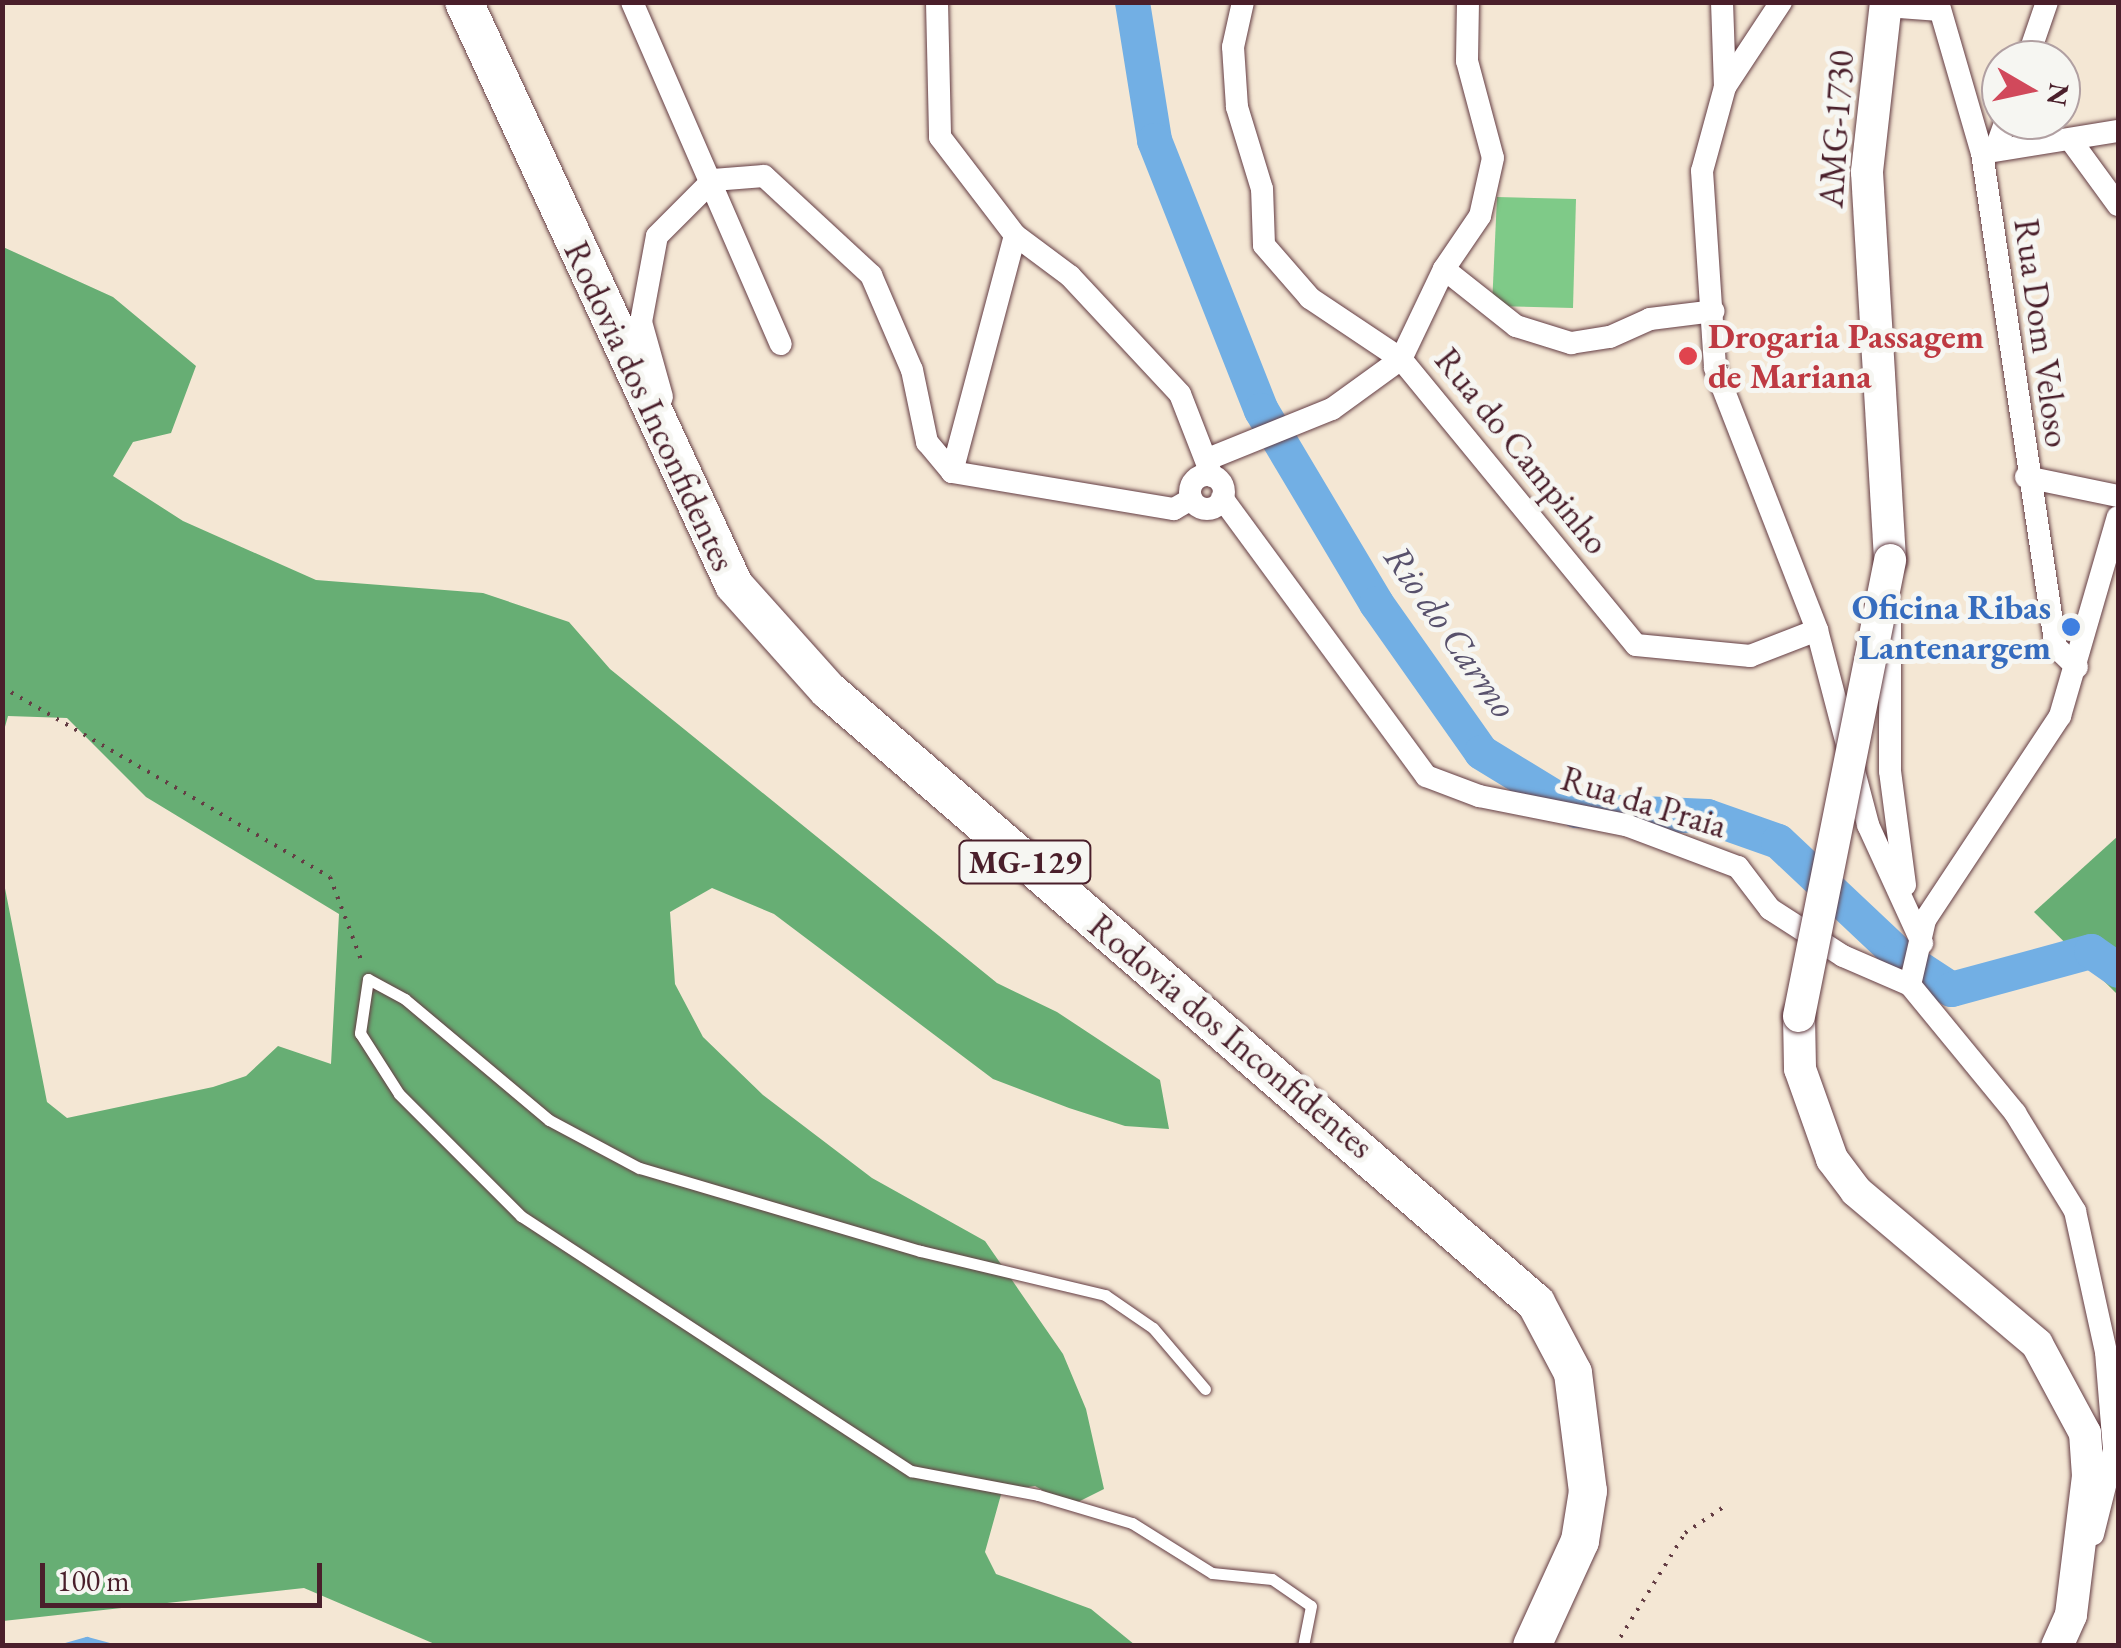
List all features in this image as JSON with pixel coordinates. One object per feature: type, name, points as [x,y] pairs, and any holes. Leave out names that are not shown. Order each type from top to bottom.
[{"type":"main road","name":"AMG-1730","points":[[1886,4],[1867,172],[1890,560],[1799,1016],[1800,1070],[1832,1159],[1856,1191],[2037,1344],[2073,1404],[2090,1453],[2071,1615],[2056,1646]]},
{"type":"main road","name":"Rodovia dos Inconfidentes","points":[[465,5],[697,516],[734,585],[828,690],[1536,1303],[1574,1373],[1588,1491],[1580,1541],[1532,1646]]},
{"type":"street","points":[[937,2],[940,137],[1015,235],[1070,276],[1180,394],[1210,467]]},
{"type":"street","points":[[1192,499],[1192,483],[1239,442],[1332,409],[1401,359],[1310,298],[1264,245],[1262,189],[1237,107],[1233,47],[1243,2]]},
{"type":"street","name":"Rua do Campinho","points":[[1468,2],[1467,60],[1492,158],[1480,216],[1444,269],[1401,359],[1636,645],[1750,656],[1817,630]]},
{"type":"street","points":[[1722,2],[1725,87],[1702,171],[1715,368],[1817,630],[1868,824],[1922,944]]},
{"type":"street","points":[[1725,87],[1781,2]]},
{"type":"street","points":[[2034,40],[2047,2]]},
{"type":"street","points":[[1886,4],[1939,6]]},
{"type":"street","points":[[642,6],[781,344]]},
{"type":"street","name":"Rua Dom Veloso","points":[[1939,6],[1989,151],[2026,477],[2056,646],[2077,667]]},
{"type":"street","points":[[1989,151],[2072,142],[2118,131]]},
{"type":"street","points":[[1989,151],[1995,140]]},
{"type":"street","points":[[2072,142],[2118,205]]},
{"type":"street","points":[[697,516],[640,322],[657,236],[713,180],[764,176],[872,275],[912,370],[927,442],[952,472],[1174,509],[1192,499]]},
{"type":"street","points":[[952,472],[1015,235]]},
{"type":"street","points":[[1444,269],[1516,326],[1571,343],[1610,337],[1650,319],[1714,311]]},
{"type":"street","name":"Rua da Praia","points":[[1210,467],[1220,482],[1222,498],[1426,776],[1478,796],[1626,825],[1738,867],[1770,909],[1843,956],[1910,985]]},
{"type":"street","points":[[2026,477],[2118,496]]},
{"type":"street","points":[[1192,499],[1204,509],[1222,498]]},
{"type":"street","points":[[2071,1615],[2116,1450],[2106,1352],[2074,1211],[2015,1113],[1910,985],[1925,920],[2060,716],[2118,517]]},
{"type":"street","points":[[1890,560],[1890,771],[1908,908]]},
{"type":"lane","points":[[1205,1389],[1153,1328],[1104,1295],[920,1251],[639,1168],[549,1120],[405,999],[368,979],[360,1033],[399,1094],[521,1216],[911,1471],[1038,1495],[1132,1523],[1212,1573],[1272,1578],[1310,1606],[1303,1646]]},
{"type":"path","points":[[2,687],[330,877],[368,979]]},
{"type":"path","points":[[1615,1646],[1684,1533],[1728,1504]]},
{"type":"green space","points":[[1497,197],[1576,199],[1573,308],[1492,306]]},
{"type":"green space","points":[[3,247],[113,297],[196,366],[171,433],[133,442],[113,476],[183,521],[316,580],[483,593],[569,622],[610,669],[997,983],[1057,1012],[1160,1080],[1169,1129],[1125,1126],[1069,1108],[993,1079],[774,914],[712,888],[670,912],[675,984],[703,1037],[763,1095],[872,1178],[985,1241],[1063,1354],[1086,1409],[1104,1489],[1070,1506],[1035,1486],[1002,1491],[985,1552],[996,1574],[1091,1609],[1135,1645],[437,1645],[304,1588],[3,1621],[2,873],[47,1102],[67,1118],[213,1087],[246,1076],[278,1046],[331,1064],[339,914],[146,797],[67,718],[8,716],[3,734]]},
{"type":"green space","points":[[2118,836],[2118,995],[2034,912]]},
{"type":"waterway","name":"Rio do Carmo","points":[[1132,2],[1154,140],[1261,410],[1376,603],[1481,752],[1576,810],[1707,816],[1778,841],[1899,955],[1951,989],[2091,951],[2118,970]]},
{"type":"waterway","points":[[66,1646],[87,1640],[109,1646]]},
{"type":"place","name":"Drogaria Passagem de Mariana","points":[[1688,356]]},
{"type":"place","name":"Oficina Ribas Lantenargem","points":[[2071,627]]}]
